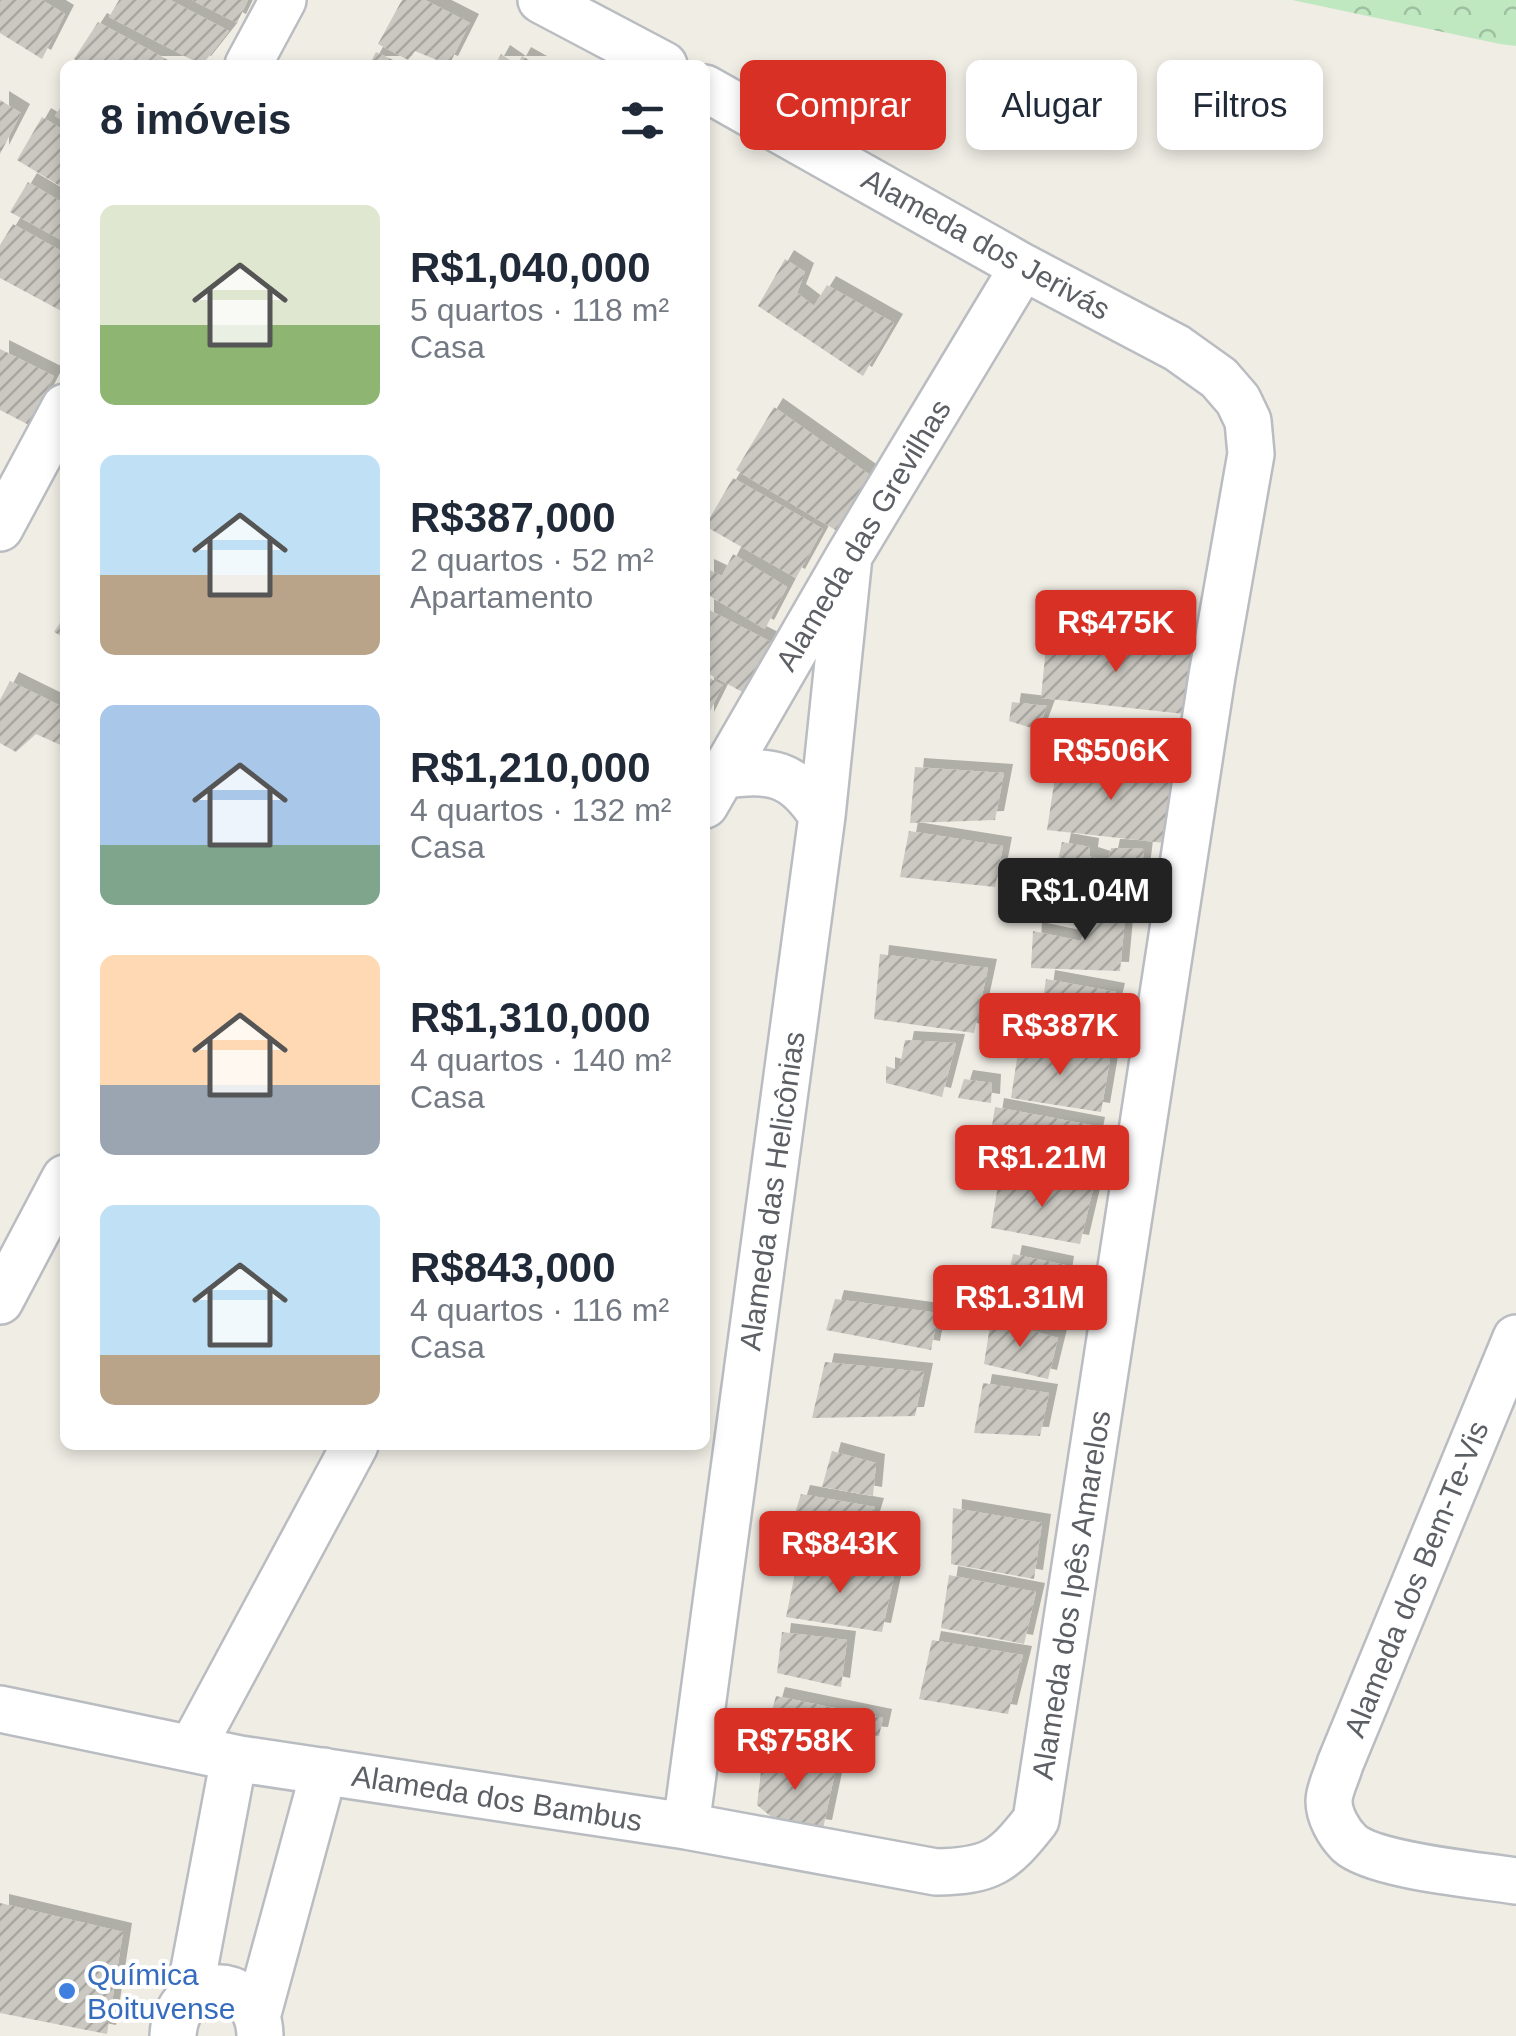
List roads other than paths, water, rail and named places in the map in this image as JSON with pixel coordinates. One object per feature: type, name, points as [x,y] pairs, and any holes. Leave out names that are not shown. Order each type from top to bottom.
[{"type":"street","points":[[251,60],[282,0]]},
{"type":"street","points":[[541,0],[651,60]]},
{"type":"street","name":"Alameda dos Jerivás","points":[[710,91],[1023,267],[1176,348],[1219,378],[1238,400],[1248,421]]},
{"type":"street","name":"Alameda das Grevilhas","points":[[713,791],[1023,267]]},
{"type":"street","points":[[0,528],[60,416]]},
{"type":"street","name":"Alameda dos Ipês Amarelos","points":[[1036,1820],[1212,676],[1251,454],[1248,421]]},
{"type":"street","name":"Alameda das Helicônias","points":[[686,1826],[822,816],[849,556]]},
{"type":"street","points":[[713,791],[760,770],[785,778],[807,793],[822,816]]},
{"type":"street","points":[[0,1301],[60,1187]]},
{"type":"street","name":"Alameda dos Bem-Te-Vis","points":[[1516,1338],[1340,1764],[1329,1800],[1334,1822],[1350,1844],[1392,1861],[1516,1882]]},
{"type":"street","points":[[181,2016],[213,1753],[353,1450]]},
{"type":"street","name":"Alameda dos Bambus","points":[[0,1709],[213,1753],[686,1826],[936,1872],[975,1871],[1011,1852],[1036,1820]]},
{"type":"street","points":[[259,2026],[324,1772]]},
{"type":"street","points":[[181,2016],[217,1987],[244,1997],[259,2026]]},
{"type":"place","name":"Química Boituvense","points":[[67,1991]]}]
